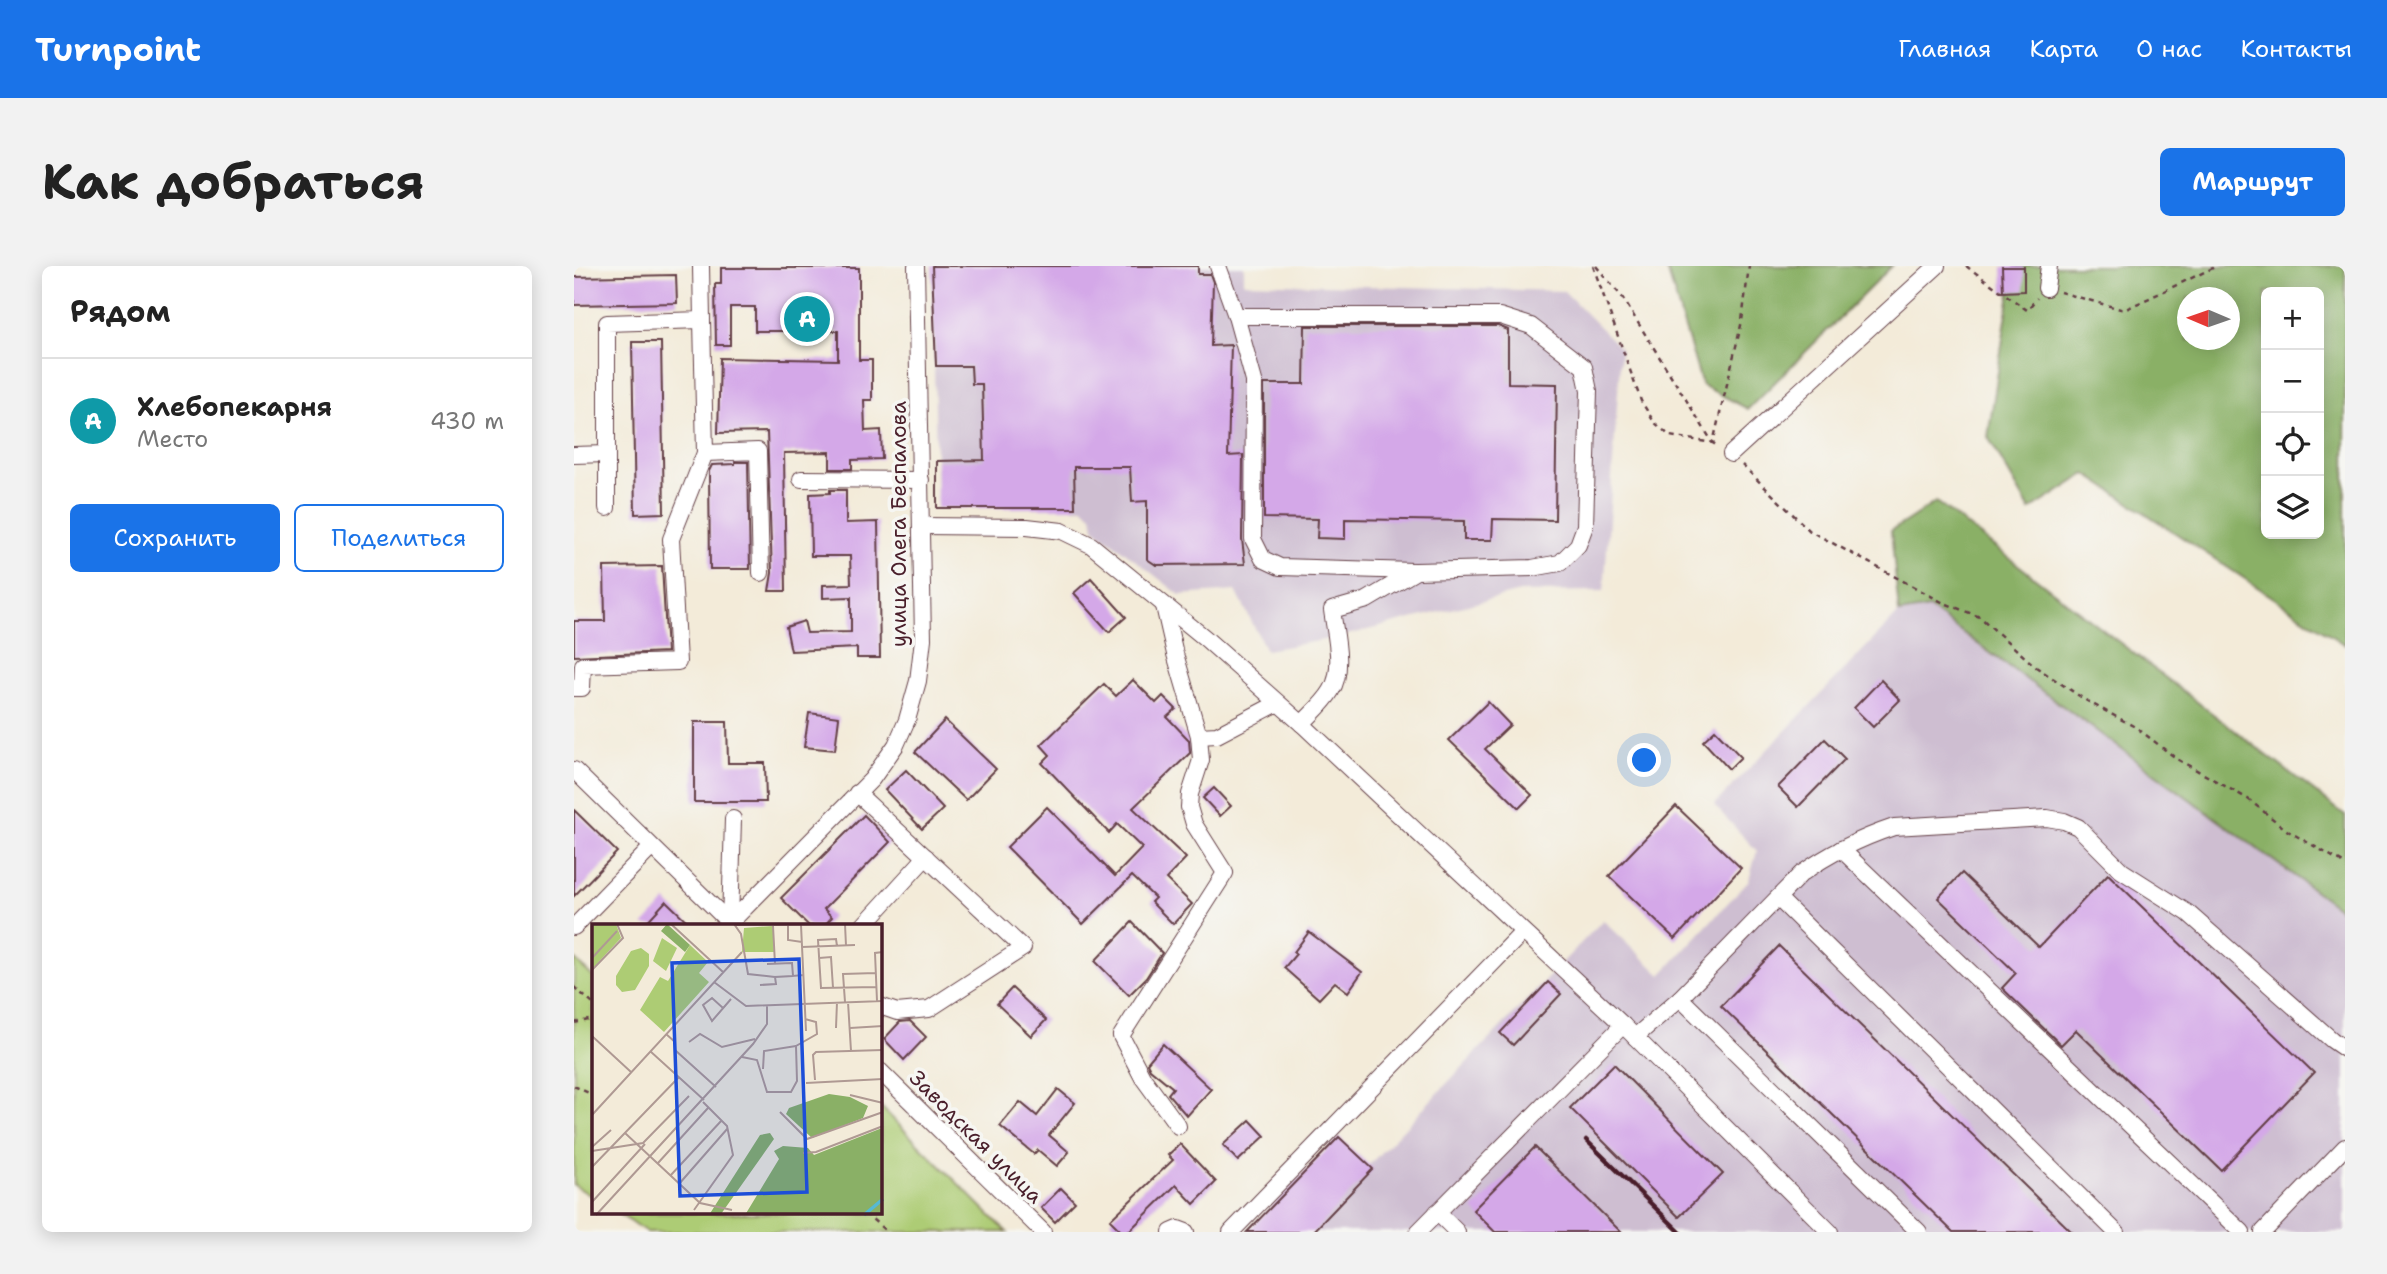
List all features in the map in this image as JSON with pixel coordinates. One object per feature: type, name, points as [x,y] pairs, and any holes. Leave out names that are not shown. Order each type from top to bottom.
[{"type":"street","points":[[574,688],[582,688],[583,665],[678,662],[671,539],[705,453],[701,266]]},
{"type":"street","name":"улица Олега Беспалова","points":[[732,924],[872,779],[896,745],[907,720],[918,681],[923,639],[916,266]]},
{"type":"street","points":[[1218,266],[1236,316],[1254,381],[1253,539],[1262,559],[1280,567],[1416,571],[1532,568],[1560,563],[1577,545],[1585,526],[1588,391],[1584,367],[1531,326],[1500,316],[1236,316]]},
{"type":"street","points":[[1731,454],[1937,266]]},
{"type":"street","points":[[2046,288],[2049,266]]},
{"type":"street","points":[[607,509],[607,323],[702,320]]},
{"type":"street","points":[[705,453],[758,451],[761,573]]},
{"type":"street","points":[[574,455],[607,454]]},
{"type":"street","points":[[801,479],[922,480]]},
{"type":"street","points":[[922,526],[1027,527],[1062,531],[1091,545],[1205,638],[1302,724],[1623,1025],[1830,1232]]},
{"type":"street","points":[[1302,724],[1331,692],[1336,680],[1338,661],[1332,610],[1367,600],[1416,571]]},
{"type":"street","points":[[1164,606],[1199,736],[1201,760],[1190,794],[1189,807],[1194,824],[1225,873],[1121,1036],[1143,1078],[1178,1126]]},
{"type":"street","points":[[1199,736],[1217,735],[1278,703]]},
{"type":"street","points":[[574,770],[732,924]]},
{"type":"street","points":[[857,793],[1023,948],[929,1009],[897,1012],[882,1007]]},
{"type":"street","points":[[1635,1037],[1680,998],[1801,874],[1840,849],[1894,827],[2047,818],[2078,827],[2122,871],[2188,913],[2345,1049]]},
{"type":"street","points":[[732,924],[733,820]]},
{"type":"street","points":[[574,927],[652,847]]},
{"type":"street","points":[[1840,849],[2242,1232]]},
{"type":"street","points":[[865,924],[926,857]]},
{"type":"street","points":[[1778,898],[2116,1232]]},
{"type":"street","points":[[1231,1232],[1523,932]]},
{"type":"street","points":[[1680,998],[1919,1232]]},
{"type":"street","points":[[1418,1232],[1623,1025]]},
{"type":"street","name":"Заводская улица","points":[[882,1073],[1043,1232]]},
{"type":"street","points":[[2263,1232],[2345,1147]]},
{"type":"street","points":[[1437,1212],[1457,1232]]},
{"type":"street","points":[[1171,1232],[1178,1229],[1186,1232]]},
{"type":"path","points":[[1595,266],[1622,298],[1713,443]]},
{"type":"path","points":[[1595,266],[1641,401],[1654,422],[1670,436],[1713,443],[1731,454],[1810,531],[1942,602],[1980,617],[2036,667],[2087,701],[2137,728],[2177,759],[2248,799],[2288,831],[2345,864]]},
{"type":"path","points":[[1713,443],[1742,321],[1749,266]]},
{"type":"path","points":[[1966,266],[2027,310],[2046,288],[2124,310],[2217,266]]},
{"type":"path","points":[[574,987],[592,1003]]},
{"type":"path","points":[[574,1023],[592,1019]]},
{"type":"path","points":[[574,1086],[592,1095]]},
{"type":"path","points":[[866,1214],[887,1232]]},
{"type":"shaded area","points":[[932,266],[1244,266],[1244,283],[1564,291],[1621,349],[1604,591],[1520,592],[1335,638],[1266,650],[1236,591],[1180,595],[1094,528],[1092,515],[1083,508],[937,508]]},
{"type":"shaded area","points":[[1928,608],[2345,913],[2345,1232],[1247,1232],[1339,1137],[1369,1165],[1603,920],[1661,975],[1749,880],[1757,851],[1714,805],[1899,613]]},
{"type":"green space","points":[[1666,266],[1892,266],[1748,409],[1702,385]]},
{"type":"green space","points":[[2014,266],[2345,266],[2345,645],[2086,474],[2030,510],[1988,437]]},
{"type":"green space","points":[[1936,502],[2345,815],[2345,913],[1929,608],[1899,613],[1891,531]]},
{"type":"green space","points":[[574,959],[592,976],[592,1196],[574,1185]]},
{"type":"green space","points":[[882,1108],[1007,1232],[647,1232],[619,1214],[882,1214]]},
{"type":"building","points":[[932,266],[1198,266],[1198,274],[1210,274],[1213,282],[1211,346],[1231,345],[1228,456],[1243,455],[1242,539],[1245,564],[1156,565],[1147,559],[1147,501],[1132,502],[1130,467],[1074,467],[1075,508],[937,508],[937,461],[984,460],[982,384],[972,384],[971,366],[936,366]]},
{"type":"building","points":[[2002,267],[2024,267],[2024,291],[2003,292]]},
{"type":"building","points":[[721,268],[859,268],[859,360],[872,360],[872,400],[864,400],[865,431],[881,430],[882,459],[852,460],[852,469],[830,469],[830,452],[784,453],[786,591],[769,591],[772,573],[767,432],[718,433],[720,358],[838,360],[838,331],[755,331],[755,307],[730,307],[730,345],[716,345],[715,284],[721,284]]},
{"type":"building","points":[[676,275],[677,303],[574,305],[574,277]]},
{"type":"building","points":[[1305,326],[1498,326],[1508,330],[1508,383],[1557,384],[1555,520],[1493,519],[1492,540],[1464,540],[1464,521],[1345,519],[1345,539],[1317,538],[1318,519],[1264,518],[1264,384],[1304,384]]},
{"type":"building","points":[[632,342],[661,342],[664,513],[635,514]]},
{"type":"building","points":[[748,462],[750,569],[710,569],[709,471],[712,465]]},
{"type":"building","points":[[830,490],[846,490],[846,523],[878,522],[880,658],[857,658],[857,648],[791,651],[786,627],[804,621],[807,633],[851,632],[851,597],[823,598],[823,585],[851,584],[850,556],[811,556],[810,494],[830,493]]},
{"type":"building","points":[[662,566],[667,652],[574,656],[574,621],[605,621],[604,567]]},
{"type":"building","points":[[1091,578],[1126,617],[1109,632],[1074,593]]},
{"type":"building","points":[[1133,680],[1156,703],[1163,696],[1176,709],[1167,717],[1189,740],[1190,753],[1133,808],[1186,858],[1166,879],[1192,904],[1173,924],[1151,902],[1155,898],[1132,876],[1083,924],[1007,847],[1047,807],[1115,876],[1142,848],[1117,824],[1109,833],[1042,763],[1050,755],[1041,745],[1104,684],[1116,696]]},
{"type":"building","points":[[1881,680],[1900,700],[1873,727],[1854,708]]},
{"type":"building","points":[[1488,702],[1510,725],[1485,749],[1532,795],[1519,808],[1449,740]]},
{"type":"building","points":[[809,713],[839,717],[835,750],[804,747]]},
{"type":"building","points":[[945,720],[996,769],[966,800],[915,752]]},
{"type":"building","points":[[694,722],[727,722],[728,763],[765,763],[766,802],[694,802]]},
{"type":"building","points":[[1715,730],[1741,757],[1729,769],[1703,741]]},
{"type":"building","points":[[1825,739],[1845,759],[1798,807],[1778,787]]},
{"type":"building","points":[[906,770],[943,809],[922,829],[885,790]]},
{"type":"building","points":[[1214,788],[1231,806],[1220,816],[1203,798]]},
{"type":"building","points":[[1676,806],[1741,868],[1675,939],[1609,876]]},
{"type":"building","points":[[574,810],[617,852],[574,896]]},
{"type":"building","points":[[864,815],[890,842],[824,909],[832,917],[826,924],[807,924],[781,898]]},
{"type":"building","points":[[1962,873],[2039,947],[2108,874],[2314,1073],[2221,1170],[2076,1030],[2061,1045],[2002,988],[2016,973],[1938,898]]},
{"type":"building","points":[[666,901],[690,924],[645,924]]},
{"type":"building","points":[[1132,922],[1162,953],[1146,978],[1129,995],[1095,961]]},
{"type":"building","points":[[1309,932],[1362,972],[1348,992],[1335,982],[1319,999],[1284,968]]},
{"type":"building","points":[[1779,946],[2072,1232],[1953,1232],[1721,1006]]},
{"type":"building","points":[[1548,982],[1561,994],[1513,1045],[1500,1033]]},
{"type":"building","points":[[1012,988],[1046,1020],[1031,1036],[997,1004]]},
{"type":"building","points":[[910,1021],[926,1037],[904,1060],[884,1039],[900,1022]]},
{"type":"building","points":[[1163,1044],[1211,1089],[1187,1116],[1168,1094],[1173,1088],[1150,1069],[1147,1063]]},
{"type":"building","points":[[1614,1064],[1723,1174],[1679,1217],[1570,1108]]},
{"type":"building","points":[[1058,1089],[1075,1103],[1049,1135],[1069,1152],[1057,1166],[1038,1150],[1034,1154],[1000,1126],[1020,1102],[1037,1116]]},
{"type":"building","points":[[1250,1120],[1265,1136],[1238,1161],[1223,1145]]},
{"type":"building","points":[[1339,1137],[1373,1169],[1313,1232],[1247,1232]]},
{"type":"building","points":[[1180,1144],[1216,1182],[1194,1204],[1176,1185],[1128,1232],[1122,1232],[1110,1220],[1173,1160],[1168,1155]]},
{"type":"building","points":[[1535,1147],[1621,1232],[1495,1232],[1473,1210]]},
{"type":"building","points":[[1061,1188],[1075,1202],[1055,1222],[1041,1208]]},
{"type":"railway","points":[[1586,1140],[1680,1232]]},
{"type":"place","name":"Хлебопекарня","points":[[807,319]]}]
